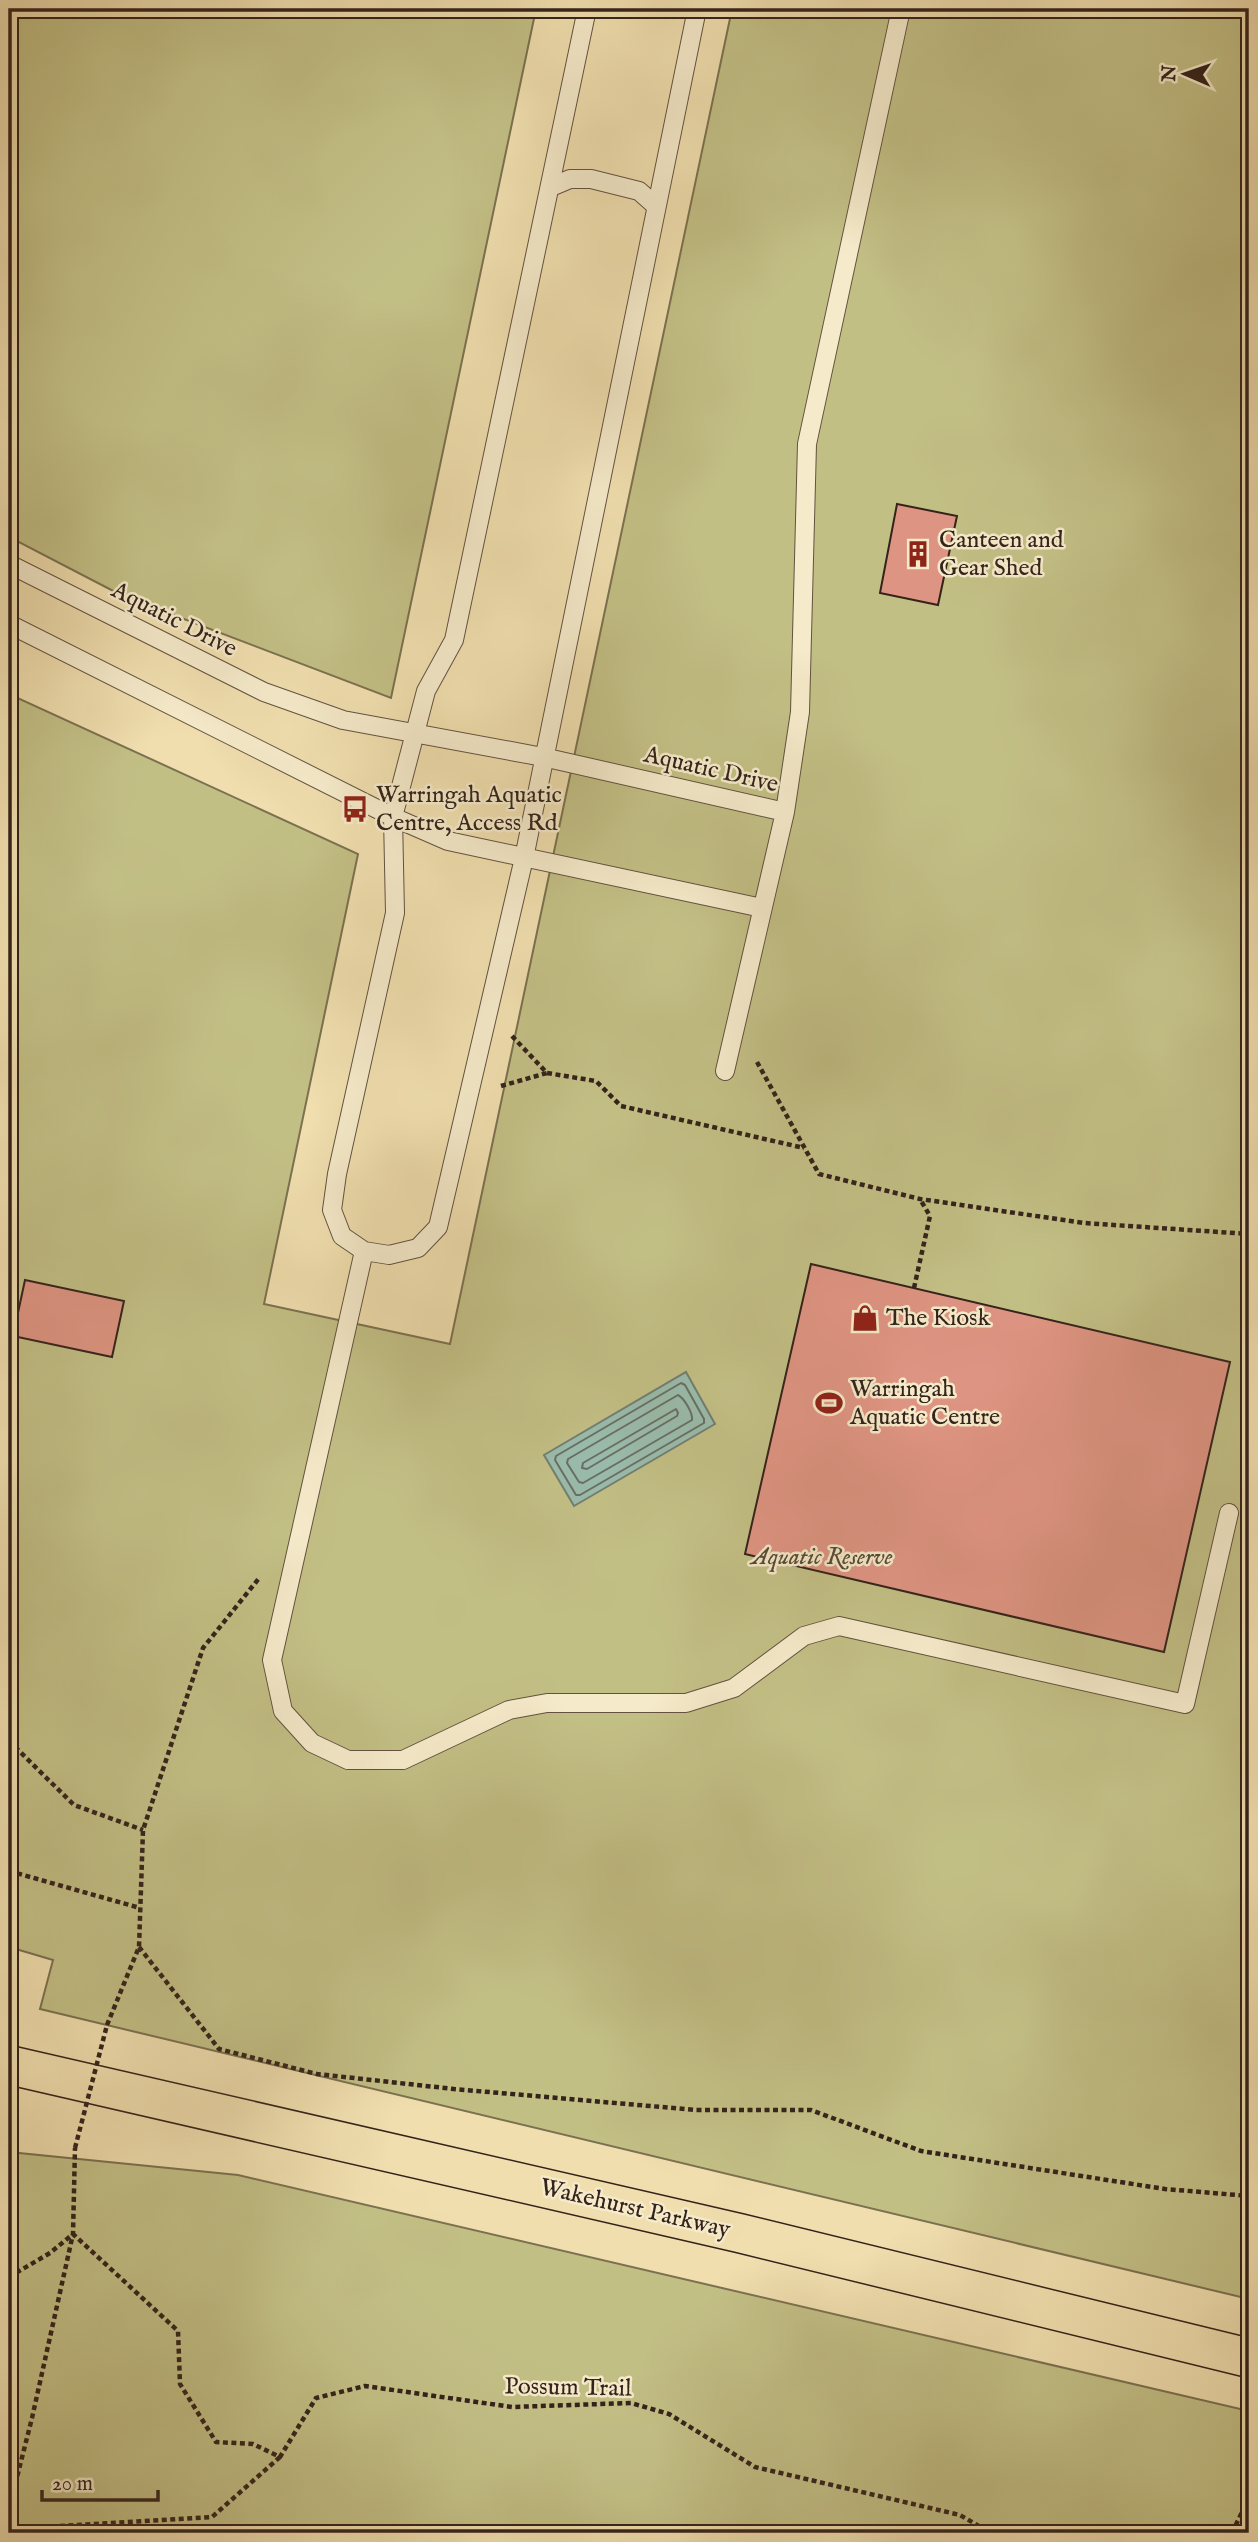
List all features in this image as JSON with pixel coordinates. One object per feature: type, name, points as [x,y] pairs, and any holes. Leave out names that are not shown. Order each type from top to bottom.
[{"type":"main road","name":"Wakehurst Parkway","points":[[12,2067],[739,2233],[1249,2358]]},
{"type":"lane","points":[[587,9],[454,640],[426,691],[393,817],[395,913],[337,1174],[332,1210],[342,1236],[364,1251],[388,1255],[418,1248],[438,1227],[524,858],[697,9]]},
{"type":"lane","points":[[785,812],[800,712],[807,444],[901,9]]},
{"type":"lane","points":[[551,187],[570,179],[591,179],[639,191],[656,206]]},
{"type":"lane","name":"Aquatic Drive","points":[[9,564],[264,692],[343,720],[543,757],[785,812],[724,1071]]},
{"type":"lane","points":[[9,624],[393,817],[448,841],[762,908]]},
{"type":"lane","points":[[364,1251],[272,1660],[283,1711],[312,1743],[348,1760],[403,1760],[509,1710],[547,1703],[686,1703],[734,1688],[804,1636],[839,1626],[1185,1704],[1229,1513]]},
{"type":"path","points":[[489,1012],[547,1073]]},
{"type":"path","points":[[736,1021],[773,1094],[819,1174],[920,1199],[1084,1223],[1249,1234]]},
{"type":"path","points":[[469,1095],[547,1073],[596,1081],[621,1106],[805,1149]]},
{"type":"path","points":[[914,1288],[930,1216],[920,1199]]},
{"type":"path","points":[[9,2509],[33,2418],[73,2234],[75,2148],[107,2025],[139,1947],[143,1830],[203,1647],[262,1574],[290,1578]]},
{"type":"path","points":[[9,1741],[74,1805],[143,1830]]},
{"type":"path","points":[[9,1871],[140,1908]]},
{"type":"path","points":[[139,1947],[219,2049],[317,2074],[696,2110],[811,2110],[921,2151],[1165,2189],[1249,2196]]},
{"type":"path","points":[[9,2277],[50,2253],[73,2234]]},
{"type":"path","points":[[73,2234],[177,2331],[180,2384],[216,2442],[253,2444],[280,2457]]},
{"type":"path","name":"Possum Trail","points":[[9,2529],[212,2517],[280,2457],[316,2398],[365,2386],[512,2407],[631,2403],[669,2414],[755,2467],[960,2515],[991,2533]]},
{"type":"path","points":[[1232,2533],[1242,2512],[1249,2510]]},
{"type":"green space","points":[[9,9],[536,9],[391,698],[121,595],[9,537]]},
{"type":"green space","name":"Aquatic Reserve","points":[[732,9],[1249,9],[1249,2299],[40,2009],[53,1960],[9,1947],[9,694],[358,854],[264,1304],[450,1344]]},
{"type":"green space","points":[[9,2152],[238,2175],[1249,2411],[1249,2533],[9,2533]]},
{"type":"water","points":[[686,1372],[715,1424],[574,1506],[544,1455]]},
{"type":"building","name":"Canteen and Gear Shed","points":[[897,504],[957,516],[938,605],[880,593]]},
{"type":"building","name":"Warringah Aquatic Centre","points":[[811,1264],[1230,1362],[1164,1652],[745,1554]]},
{"type":"building","points":[[25,1280],[124,1301],[112,1357],[13,1336]]},
{"type":"place","name":"Canteen and Gear Shed","points":[[918,554]]},
{"type":"place","name":"Warringah Aquatic Centre, Access Rd","points":[[355,809]]},
{"type":"place","name":"The Kiosk","points":[[865,1318]]},
{"type":"place","name":"Warringah Aquatic Centre","points":[[829,1403]]}]
